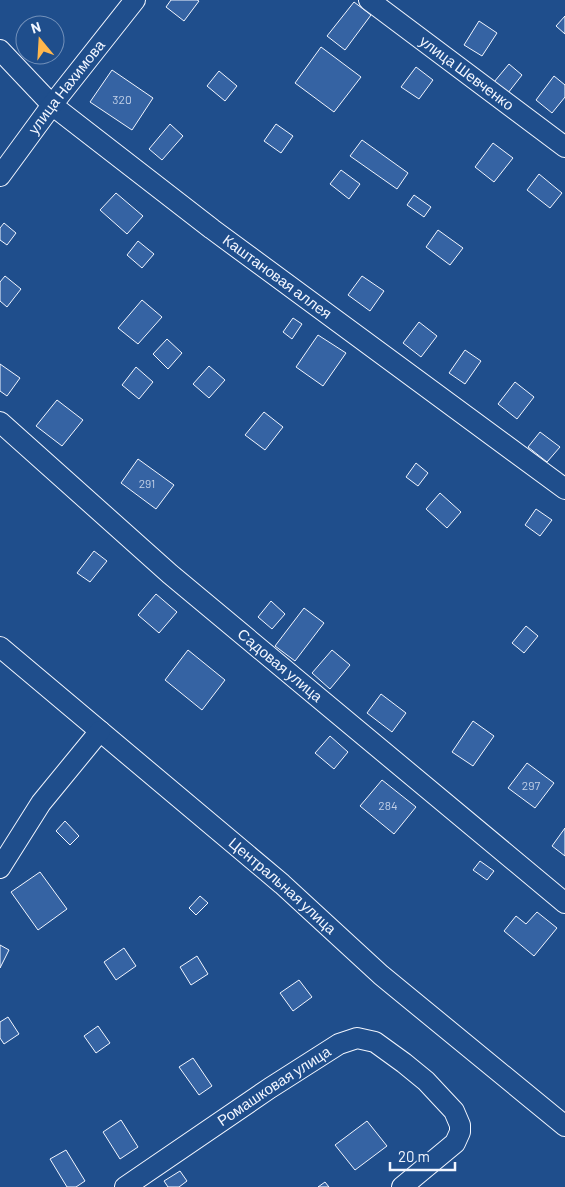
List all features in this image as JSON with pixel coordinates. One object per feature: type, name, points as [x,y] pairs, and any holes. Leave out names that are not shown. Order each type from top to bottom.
[{"type":"street","name":"улица Нахимова","points":[[0,176],[52,105],[135,0]]},
{"type":"street","name":"улица Шевченко","points":[[369,0],[565,147]]},
{"type":"street","name":"Каштановая аллея","points":[[0,50],[52,105],[220,235],[565,489]]},
{"type":"street","name":"Садовая улица","points":[[0,422],[170,574],[565,903]]},
{"type":"street","name":"Центральная улица","points":[[0,647],[282,884],[382,975],[565,1126]]},
{"type":"street","points":[[0,868],[41,804],[100,731]]},
{"type":"street","name":"Ромашковая улица","points":[[125,1187],[270,1088],[340,1044],[356,1038],[375,1042],[426,1081],[454,1111],[460,1125],[460,1132],[455,1143],[402,1187]]},
{"type":"building","points":[[171,0],[199,1],[184,21],[166,7]]},
{"type":"building","points":[[354,2],[371,15],[345,50],[327,36]]},
{"type":"building","points":[[565,16],[565,34],[556,26]]},
{"type":"building","points":[[479,21],[497,33],[482,56],[464,45]]},
{"type":"building","points":[[321,47],[361,77],[334,112],[295,83]]},
{"type":"building","points":[[509,64],[522,75],[508,93],[494,82]]},
{"type":"building","points":[[416,67],[433,80],[419,99],[401,87]]},
{"type":"building","points":[[112,70],[153,98],[132,130],[90,102]]},
{"type":"building","points":[[219,71],[237,86],[225,101],[207,86]]},
{"type":"building","points":[[554,76],[565,85],[565,97],[552,113],[536,100]]},
{"type":"building","points":[[170,124],[183,136],[162,160],[149,149]]},
{"type":"building","points":[[276,124],[293,136],[281,153],[264,141]]},
{"type":"building","points":[[362,140],[408,173],[397,189],[350,156]]},
{"type":"building","points":[[493,143],[513,158],[494,182],[475,167]]},
{"type":"building","points":[[341,170],[360,184],[349,199],[330,184]]},
{"type":"building","points":[[539,174],[562,193],[550,208],[527,190]]},
{"type":"building","points":[[116,193],[143,216],[127,234],[100,210]]},
{"type":"building","points":[[414,195],[431,207],[424,217],[407,205]]},
{"type":"building","points":[[4,223],[16,233],[7,245],[0,240],[0,228]]},
{"type":"building","points":[[438,230],[463,248],[450,265],[426,247]]},
{"type":"building","points":[[138,241],[154,254],[142,268],[127,255]]},
{"type":"building","points":[[5,276],[21,289],[7,307],[0,301],[0,282]]},
{"type":"building","points":[[362,276],[384,291],[370,311],[348,295]]},
{"type":"building","points":[[142,300],[162,317],[138,344],[118,328]]},
{"type":"building","points":[[293,318],[302,324],[292,339],[283,332]]},
{"type":"building","points":[[419,322],[437,336],[421,357],[403,343]]},
{"type":"building","points":[[318,335],[346,353],[323,386],[296,367]]},
{"type":"building","points":[[167,339],[182,353],[168,369],[153,354]]},
{"type":"building","points":[[465,350],[481,361],[465,384],[449,373]]},
{"type":"building","points":[[0,364],[20,378],[7,396],[0,391]]},
{"type":"building","points":[[209,366],[225,380],[209,398],[193,384]]},
{"type":"building","points":[[136,367],[153,382],[139,399],[122,385]]},
{"type":"building","points":[[515,382],[534,397],[517,419],[498,404]]},
{"type":"building","points":[[57,400],[83,420],[62,446],[36,426]]},
{"type":"building","points":[[264,412],[283,427],[265,450],[245,435]]},
{"type":"building","points":[[540,432],[560,447],[547,462],[528,447]]},
{"type":"building","points":[[138,459],[174,485],[156,509],[121,483]]},
{"type":"building","points":[[416,463],[428,473],[418,486],[406,477]]},
{"type":"building","points":[[440,493],[461,512],[447,528],[426,509]]},
{"type":"building","points":[[536,509],[552,520],[540,536],[525,525]]},
{"type":"building","points":[[94,551],[107,561],[90,582],[77,573]]},
{"type":"building","points":[[156,594],[177,612],[159,633],[138,615]]},
{"type":"building","points":[[271,601],[285,614],[272,629],[258,617]]},
{"type":"building","points":[[304,608],[324,623],[295,661],[275,646]]},
{"type":"building","points":[[526,626],[538,636],[524,653],[512,643]]},
{"type":"building","points":[[188,650],[225,680],[202,710],[165,680]]},
{"type":"building","points":[[332,650],[350,665],[330,689],[312,673]]},
{"type":"building","points":[[381,694],[406,713],[392,732],[367,713]]},
{"type":"building","points":[[473,721],[494,736],[473,766],[452,752]]},
{"type":"building","points":[[330,736],[348,752],[334,769],[315,753]]},
{"type":"building","points":[[527,763],[554,783],[535,808],[508,788]]},
{"type":"building","points":[[382,780],[416,807],[394,834],[360,806]]},
{"type":"building","points":[[65,821],[79,836],[70,845],[56,831]]},
{"type":"building","points":[[565,828],[565,856],[552,846]]},
{"type":"building","points":[[480,861],[494,871],[487,880],[473,870]]},
{"type":"building","points":[[40,872],[67,909],[38,930],[11,892]]},
{"type":"building","points":[[200,896],[208,903],[196,915],[189,908]]},
{"type":"building","points":[[537,912],[557,928],[534,956],[504,931],[516,916],[526,924]]},
{"type":"building","points":[[0,945],[9,950],[0,968]]},
{"type":"building","points":[[124,948],[136,966],[116,980],[104,962]]},
{"type":"building","points":[[197,956],[208,974],[191,985],[180,967]]},
{"type":"building","points":[[299,980],[312,997],[293,1011],[280,993]]},
{"type":"building","points":[[8,1017],[19,1034],[4,1044],[0,1038],[0,1022]]},
{"type":"building","points":[[98,1026],[110,1043],[96,1053],[84,1036]]},
{"type":"building","points":[[193,1058],[212,1086],[199,1095],[179,1067]]},
{"type":"building","points":[[121,1120],[138,1147],[120,1159],[103,1132]]},
{"type":"building","points":[[367,1121],[387,1146],[355,1170],[335,1145]]},
{"type":"building","points":[[66,1150],[85,1181],[76,1187],[67,1187],[50,1159]]},
{"type":"building","points":[[180,1171],[187,1181],[179,1187],[168,1187],[164,1181]]},
{"type":"building","points":[[325,1182],[329,1187],[318,1187]]}]
